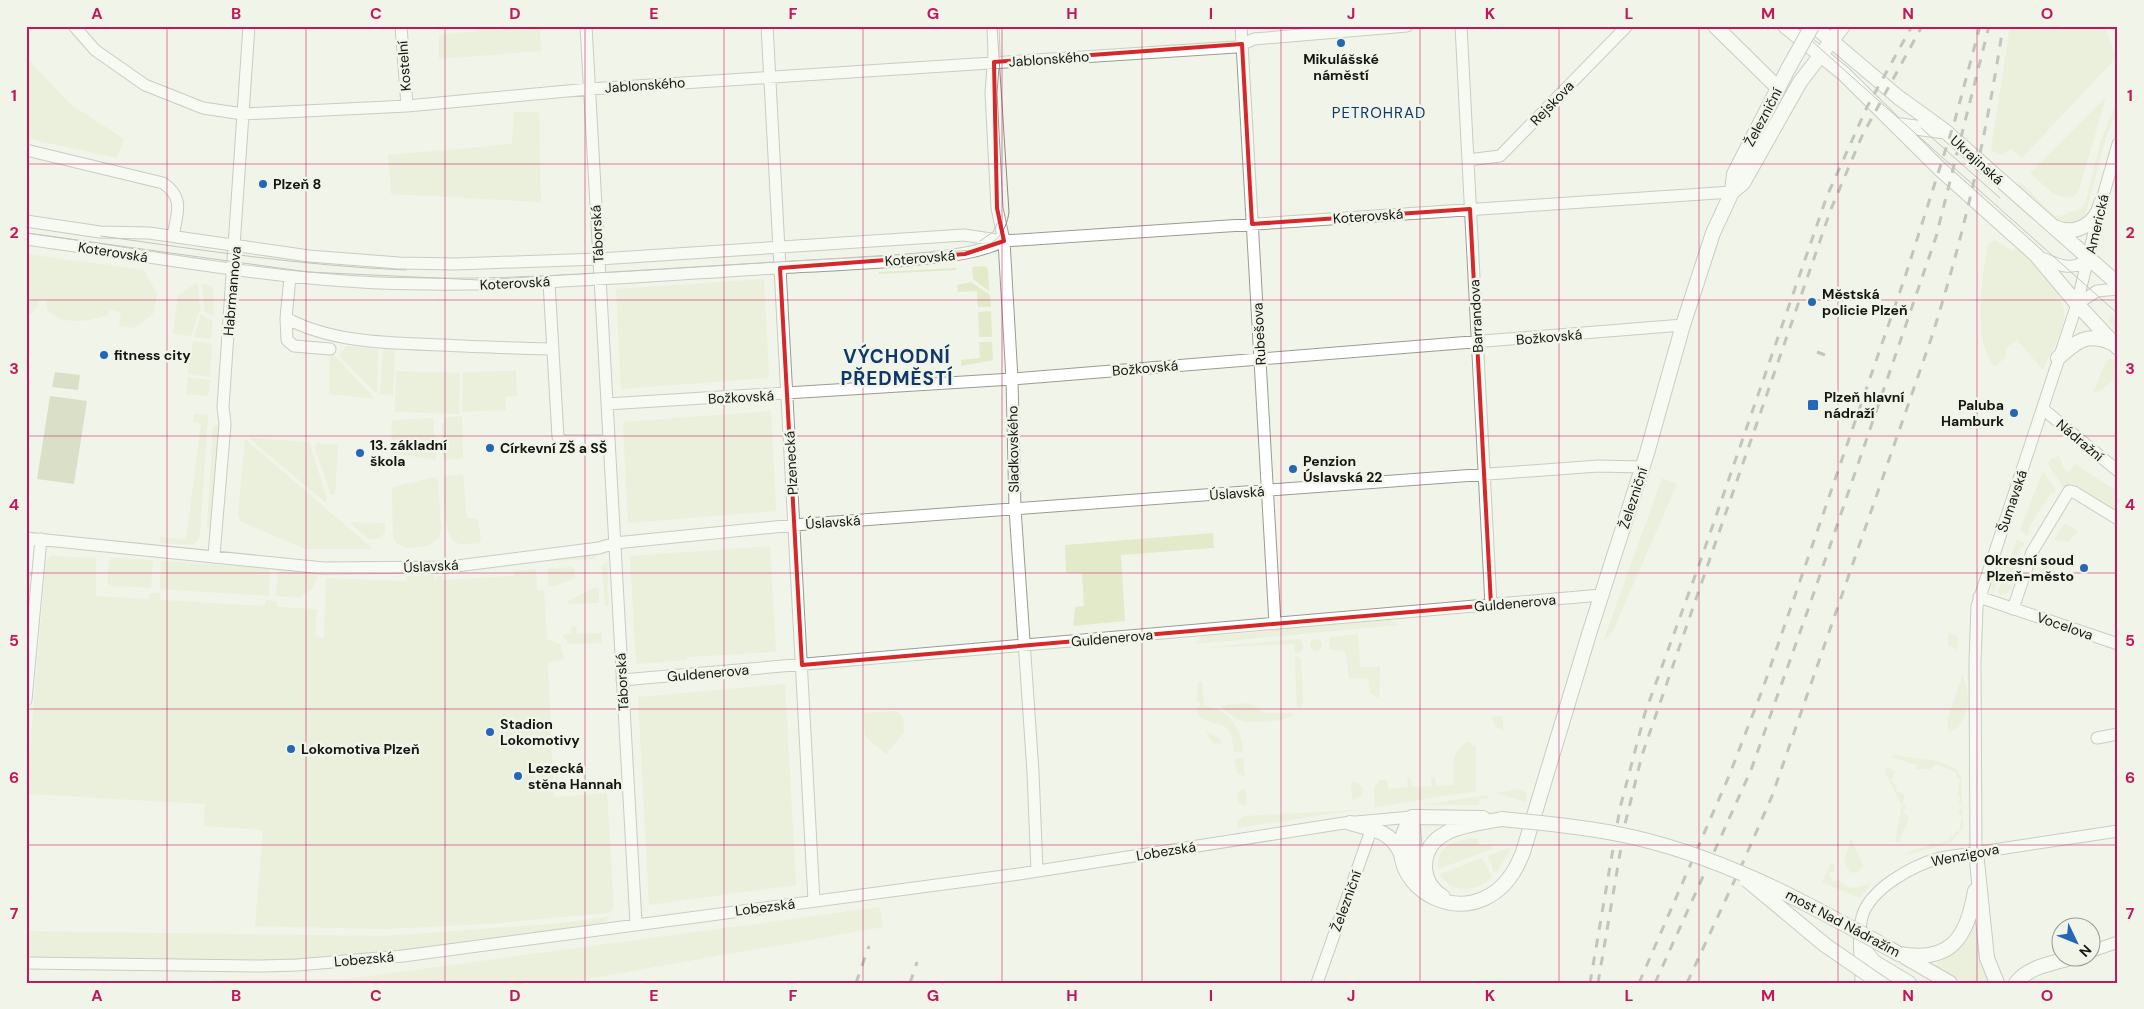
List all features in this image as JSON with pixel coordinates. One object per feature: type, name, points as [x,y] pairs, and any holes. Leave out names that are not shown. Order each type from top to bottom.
[{"type":"main road","points":[[1714,26],[1778,88]]},
{"type":"main road","points":[[1785,26],[1822,55],[1897,125],[1941,170],[2036,255],[2077,304],[2115,345]]},
{"type":"main road","points":[[1732,192],[1743,183],[1800,82],[1834,41],[1843,26]]},
{"type":"main road","points":[[1810,45],[1818,28]]},
{"type":"main road","name":"Železniční","points":[[1412,817],[1401,839],[1405,866],[1411,879],[1423,892],[1440,900],[1461,904],[1479,902],[1499,891],[1519,863],[1643,467],[1683,325],[1713,233],[1732,192],[1734,174],[1788,69],[1818,28]]},
{"type":"main road","name":"Ukrajinská","points":[[1818,28],[1898,97],[1945,131],[2118,284]]},
{"type":"main road","points":[[1897,125],[1945,131]]},
{"type":"main road","points":[[2053,226],[2065,230],[2083,227],[2097,215],[2101,203]]},
{"type":"main road","points":[[2058,358],[2076,343],[2091,337],[2115,345]]},
{"type":"main road","points":[[1461,904],[1436,894],[1421,876],[1415,857],[1412,817],[1502,819]]},
{"type":"main road","points":[[1461,904],[1442,896],[1430,884],[1426,869],[1428,852],[1438,837],[1447,832],[1502,819]]},
{"type":"main road","name":"most Nad Nádražím","points":[[1502,819],[1617,833],[1733,868],[1814,906],[1950,983]]},
{"type":"main road","points":[[1350,823],[1373,824],[1392,838],[1405,866]]},
{"type":"main road","points":[[1976,852],[1987,958],[1997,983]]},
{"type":"main road","name":"most Nad Nádražím","points":[[1733,868],[1825,945],[1880,983]]},
{"type":"main road","points":[[1899,954],[1922,956],[1944,952],[1958,941],[1972,907],[1977,876]]},
{"type":"main road","points":[[1861,946],[1874,962],[1909,983]]},
{"type":"main road","points":[[2016,983],[2024,974],[2052,964]]},
{"type":"main road","points":[[1867,983],[1883,972],[1892,973]]},
{"type":"street","name":"Jablonského","points":[[74,26],[95,50],[145,86],[203,108],[243,114],[407,106],[589,89],[1236,47],[1242,44]]},
{"type":"street","name":"Habrmannova","points":[[214,555],[225,424],[223,407],[236,246],[249,26]]},
{"type":"street","name":"Kostelní","points":[[401,26],[407,106]]},
{"type":"street","name":"Táborská","points":[[586,26],[636,923]]},
{"type":"street","name":"Plzenecká","points":[[767,26],[814,901]]},
{"type":"street","name":"Sladkovského","points":[[993,26],[994,62],[991,93],[997,208],[1004,241],[1012,379],[1015,509],[1035,806],[1037,872]]},
{"type":"street","points":[[1241,26],[1242,44],[1254,38],[1407,26]]},
{"type":"street","name":"Barrandova","points":[[1460,26],[1491,605]]},
{"type":"street","name":"Rejskova","points":[[1468,160],[1500,156],[1627,26]]},
{"type":"street","name":"Rubešova","points":[[1242,44],[1275,624]]},
{"type":"street","name":"Americká","points":[[2077,304],[2101,203],[2118,144]]},
{"type":"street","points":[[26,150],[163,183],[174,191],[178,199],[172,236]]},
{"type":"street","name":"Koterovská","points":[[26,221],[100,232],[172,236],[308,256],[399,263],[532,263],[964,235],[1004,241],[1732,192]]},
{"type":"street","name":"Koterovská","points":[[26,239],[233,271],[378,283],[457,285],[550,282],[891,262],[966,254],[1004,241]]},
{"type":"street","points":[[2036,255],[2065,266],[2077,267],[2088,259]]},
{"type":"street","points":[[290,277],[286,318],[286,335],[290,344],[330,349]]},
{"type":"street","points":[[550,282],[558,437],[564,441],[609,441]]},
{"type":"street","points":[[2077,304],[2097,291],[2118,289]]},
{"type":"street","name":"Šumavská","points":[[1976,852],[1975,622],[1979,597],[2077,304]]},
{"type":"street","points":[[286,318],[301,326],[331,334],[381,343],[552,349]]},
{"type":"street","name":"Božkovská","points":[[607,404],[787,395],[1012,379],[1683,325]]},
{"type":"street","name":"Nádražní","points":[[2043,409],[2118,471]]},
{"type":"street","name":"Úslavská","points":[[32,539],[214,555],[324,568],[448,567],[599,548],[615,543],[794,525],[1598,466],[1643,467]]},
{"type":"street","points":[[2013,609],[2032,552],[2069,491],[2079,494],[2118,519]]},
{"type":"street","points":[[26,571],[32,539]]},
{"type":"street","points":[[26,700],[32,539]]},
{"type":"street","name":"Guldenerova","points":[[622,680],[1602,596]]},
{"type":"street","name":"Vocelova","points":[[1979,597],[2118,644]]},
{"type":"street","points":[[2098,738],[2118,734]]},
{"type":"street","points":[[1373,824],[1396,818],[1412,817]]},
{"type":"street","name":"Lobezská","points":[[26,963],[298,965],[403,956],[636,923],[1037,872],[1350,823]]},
{"type":"street","name":"Železniční","points":[[1317,983],[1373,824]]},
{"type":"street","name":"Wenzigova","points":[[1861,983],[1861,925],[1866,908],[1899,875],[1926,862],[1976,852],[2118,831]]},
{"type":"street","points":[[2102,948],[2118,942]]},
{"type":"highlighted area","points":[[1242,44],[1252,224],[1470,209],[1491,605],[802,665],[780,268],[965,254],[1004,241],[997,208],[994,62]]},
{"type":"shaded area","points":[[477,26],[540,26],[541,51],[439,59],[439,35],[477,31]]},
{"type":"shaded area","points":[[2010,26],[2105,26],[2116,58],[2022,158],[2011,149],[2001,155],[1991,150]]},
{"type":"shaded area","points":[[26,57],[70,104],[124,139],[117,158],[26,138]]},
{"type":"shaded area","points":[[2106,97],[2078,193],[2071,198],[2055,195],[2030,173]]},
{"type":"shaded area","points":[[2118,98],[2118,109],[2107,134],[2085,216],[2082,221],[2061,226],[2017,188],[2021,183],[2055,216],[2066,215],[2066,213],[2081,209],[2086,202],[2100,143]]},
{"type":"shaded area","points":[[514,112],[539,112],[541,202],[391,194],[388,155],[512,144]]},
{"type":"shaded area","points":[[1995,240],[2012,251],[2015,250],[2016,246],[2038,268],[2054,288],[2063,307],[2064,315],[2061,329],[2043,370],[2017,340],[2006,348],[2006,357],[1994,367],[1987,354],[1981,324],[1981,291],[1988,244]]},
{"type":"shaded area","points":[[26,254],[144,270],[157,294],[153,314],[134,328],[119,326],[121,312],[110,310],[108,315],[92,319],[76,321],[60,318],[53,315],[47,309],[47,300],[39,300],[37,308],[30,314],[26,313]]},
{"type":"shaded area","points":[[984,266],[988,268],[989,291],[973,279],[972,267]]},
{"type":"shaded area","points":[[956,268],[956,270],[879,274],[879,272]]},
{"type":"shaded area","points":[[764,279],[769,378],[621,389],[616,289]]},
{"type":"shaded area","points":[[971,282],[990,295],[991,307],[978,307],[977,291],[958,292],[957,285]]},
{"type":"shaded area","points":[[196,283],[198,285],[200,309],[191,336],[175,334],[173,333],[178,296]]},
{"type":"shaded area","points":[[206,284],[213,288],[214,316],[205,312],[202,285]]},
{"type":"shaded area","points":[[991,311],[992,337],[979,337],[978,312]]},
{"type":"shaded area","points":[[201,314],[213,322],[211,339],[194,337]]},
{"type":"shaded area","points":[[2111,314],[2118,321],[2118,333],[2108,320]]},
{"type":"shaded area","points":[[193,341],[212,344],[210,377],[188,374]]},
{"type":"shaded area","points":[[979,342],[992,342],[993,360],[961,366],[961,360],[980,358]]},
{"type":"shaded area","points":[[347,346],[378,349],[377,394],[338,355]]},
{"type":"shaded area","points":[[383,349],[395,350],[393,395],[380,394]]},
{"type":"shaded area","points":[[330,354],[333,354],[375,399],[329,394]]},
{"type":"shaded area","points":[[2111,358],[2118,365],[2118,382],[2114,379],[2100,391],[2093,393],[2105,363]]},
{"type":"shaded area","points":[[396,371],[460,373],[459,414],[395,412]]},
{"type":"shaded area","points":[[516,371],[517,396],[505,397],[506,410],[462,412],[463,372]]},
{"type":"shaded area","points":[[55,372],[80,375],[78,390],[52,387]]},
{"type":"shaded area","points":[[188,377],[210,380],[208,396],[186,394]]},
{"type":"shaded area","points":[[50,396],[87,401],[74,484],[37,479]]},
{"type":"shaded area","points":[[771,411],[776,511],[628,523],[623,422]]},
{"type":"shaded area","points":[[194,414],[208,415],[200,535],[197,542],[190,545],[161,543],[159,537],[186,539],[201,424],[193,422]]},
{"type":"shaded area","points":[[462,416],[463,458],[445,460],[443,457],[442,423],[444,423],[444,418]]},
{"type":"shaded area","points":[[433,418],[436,460],[391,453],[392,420]]},
{"type":"shaded area","points":[[213,426],[220,426],[213,531],[207,527]]},
{"type":"shaded area","points":[[249,438],[309,442],[327,499],[325,502]]},
{"type":"shaded area","points":[[245,439],[373,549],[305,549],[240,521],[238,515]]},
{"type":"shaded area","points":[[317,443],[338,445],[335,495],[331,495],[315,447]]},
{"type":"shaded area","points":[[2059,456],[2065,471],[2069,472],[2075,464],[2118,492],[2118,513],[2076,487],[2064,489],[2048,464],[2050,459]]},
{"type":"shaded area","points":[[2043,471],[2056,490],[2054,494],[2051,493],[2028,529],[2030,531],[2027,536],[2020,530]]},
{"type":"shaded area","points":[[463,474],[467,518],[478,519],[481,538],[479,543],[464,544],[455,542],[451,538],[446,523],[444,478]]},
{"type":"shaded area","points":[[435,477],[438,480],[441,529],[439,538],[428,546],[407,548],[396,543],[393,537],[392,487]]},
{"type":"shaded area","points":[[1662,478],[1677,484],[1613,631],[1603,642]]},
{"type":"shaded area","points":[[352,522],[385,523],[385,532],[380,538],[370,540],[351,524]]},
{"type":"shaded area","points":[[2065,523],[2078,531],[2068,542],[2054,540]]},
{"type":"shaded area","points":[[1213,533],[1214,548],[1121,555],[1125,621],[1073,626],[1075,607],[1084,606],[1082,573],[1066,573],[1065,545]]},
{"type":"shaded area","points":[[2017,539],[2024,543],[2024,546],[2020,548],[2008,584],[2012,586],[2007,594],[2000,595],[1998,592]]},
{"type":"shaded area","points":[[770,546],[776,652],[687,657],[687,660],[636,664],[630,556]]},
{"type":"shaded area","points":[[597,554],[595,559],[547,561],[547,558]]},
{"type":"shaded area","points":[[2007,554],[1993,593],[1991,583]]},
{"type":"shaded area","name":"Lokomotiva Plzeň","points":[[51,556],[96,558],[96,596],[149,599],[150,593],[160,593],[161,600],[265,606],[266,600],[276,601],[278,607],[317,609],[315,636],[324,638],[326,578],[406,581],[407,576],[434,575],[434,580],[437,580],[437,576],[442,576],[443,580],[514,576],[514,571],[536,569],[537,590],[544,590],[547,639],[560,644],[564,660],[548,663],[554,797],[607,793],[614,908],[609,913],[487,924],[384,929],[255,926],[263,830],[204,826],[205,804],[26,794],[46,561]]},
{"type":"shaded area","points":[[112,558],[153,560],[151,588],[112,586],[107,582],[109,562]]},
{"type":"shaded area","points":[[2045,560],[2055,570],[2053,584],[2038,579]]},
{"type":"shaded area","points":[[161,561],[270,568],[269,596],[160,589]]},
{"type":"shaded area","points":[[607,561],[609,605],[605,606],[602,566]]},
{"type":"shaded area","points":[[572,567],[575,570],[575,578],[552,587],[548,585],[548,569]]},
{"type":"shaded area","points":[[278,570],[319,573],[312,588],[299,598],[276,596]]},
{"type":"shaded area","points":[[596,587],[599,589],[599,603],[567,604],[568,601]]},
{"type":"shaded area","points":[[1391,620],[1399,625],[1195,644],[1201,637]]},
{"type":"shaded area","points":[[571,626],[576,626],[577,634],[602,633],[602,643],[569,644],[562,635],[571,634]]},
{"type":"shaded area","points":[[1948,632],[1958,637],[1957,650],[1948,645]]},
{"type":"shaded area","points":[[1358,634],[1360,667],[1380,667],[1379,698],[1370,693],[1368,678],[1349,679],[1345,651],[1329,649],[1330,637]]},
{"type":"shaded area","points":[[1301,639],[1303,647],[1300,653],[1295,653],[1294,644],[1203,648]]},
{"type":"shaded area","points":[[1318,639],[1321,640],[1321,650],[1314,651],[1311,650],[1310,643],[1311,640]]},
{"type":"shaded area","points":[[1297,656],[1301,659],[1303,701],[1300,709],[1297,707],[1295,659]]},
{"type":"shaded area","points":[[1962,676],[1967,691],[1967,707],[1961,722],[1949,732],[1947,721]]},
{"type":"shaded area","points":[[1198,682],[1202,682],[1204,706],[1220,710],[1232,721],[1240,736],[1243,752],[1234,752],[1230,732],[1226,727],[1210,722],[1198,714],[1197,707],[1200,706],[1200,702],[1197,702]]},
{"type":"shaded area","points":[[785,684],[796,885],[649,905],[638,697]]},
{"type":"shaded area","points":[[1248,703],[1265,713],[1292,713],[1294,715],[1277,720],[1248,722],[1237,719],[1220,706]]},
{"type":"shaded area","points":[[896,711],[903,717],[904,733],[886,754],[865,736],[863,713]]},
{"type":"shaded area","points":[[1503,716],[1503,730],[1495,726],[1492,717]]},
{"type":"shaded area","points":[[1205,731],[1218,737],[1222,743],[1214,744]]},
{"type":"shaded area","points":[[1471,742],[1471,746],[1476,745],[1476,791],[1375,807],[1374,788],[1380,780],[1387,780],[1388,789],[1408,787],[1407,779],[1411,779],[1412,787],[1432,786],[1431,777],[1435,777],[1436,786],[1454,785],[1455,755],[1462,745]]},
{"type":"shaded area","points":[[1893,755],[1937,761],[1957,769],[1961,778],[1963,828],[1950,843],[1906,855],[1931,843],[1948,841],[1950,836],[1953,837],[1956,831],[1959,832],[1962,815],[1958,814],[1962,805],[1958,804],[1961,797],[1958,796],[1960,779],[1956,777],[1957,772],[1934,764],[1931,769],[1916,769],[1917,765],[1891,757]]},
{"type":"shaded area","points":[[1243,758],[1244,777],[1237,772],[1234,759]]},
{"type":"shaded area","points":[[1887,767],[1895,771],[1891,781],[1897,786],[1896,791],[1903,794],[1905,798],[1902,804],[1906,806],[1903,812],[1909,818],[1899,842],[1895,841],[1902,806],[1885,772]]},
{"type":"shaded area","points":[[1351,782],[1358,783],[1363,789],[1361,796],[1352,800]]},
{"type":"shaded area","points":[[1245,788],[1247,804],[1244,806],[1239,803],[1237,796],[1239,791]]},
{"type":"shaded area","points":[[1521,789],[1527,794],[1525,802],[1496,793]]},
{"type":"shaded area","points":[[1487,795],[1488,799],[1480,799],[1479,805],[1423,805]]},
{"type":"shaded area","points":[[1356,810],[1237,828],[1238,821],[1244,816]]},
{"type":"shaded area","points":[[1478,838],[1478,845],[1491,845],[1493,849],[1438,869],[1438,861],[1441,854],[1450,845],[1463,840]]},
{"type":"shaded area","points":[[1851,839],[1863,865],[1857,873],[1850,872],[1844,862]]},
{"type":"shaded area","points":[[1508,848],[1510,850],[1497,872],[1494,872],[1488,856]]},
{"type":"shaded area","points":[[1482,858],[1492,877],[1479,886],[1464,889],[1457,888],[1445,881],[1440,874]]},
{"type":"shaded area","points":[[1831,863],[1834,865],[1834,871],[1829,873],[1833,882],[1838,880],[1846,886],[1855,888],[1872,882],[1860,898],[1822,882]]},
{"type":"shaded area","points":[[1977,903],[1993,983],[1965,983],[1935,966],[1941,960],[1954,953],[1964,943],[1970,930]]},
{"type":"shaded area","points":[[880,907],[883,927],[563,983],[213,983],[213,980],[348,979]]},
{"type":"shaded area","points":[[610,917],[599,924],[486,944],[293,961],[26,960],[26,931],[383,936],[552,924]]},
{"type":"tram line","points":[[26,233],[308,272],[480,280],[975,250],[988,245],[998,237],[1005,226],[1009,212],[997,26]]},
{"type":"tram line","points":[[1795,26],[2118,314]]},
{"type":"tram line","points":[[1921,128],[2000,198]]},
{"type":"tram line","points":[[980,241],[993,232],[1001,216]]},
{"type":"tram line","points":[[101,236],[291,261],[406,270]]},
{"type":"railway","points":[[1590,983],[1620,808],[1645,713],[1699,565],[1827,196],[1867,107],[1912,26]]},
{"type":"railway","points":[[1598,983],[1625,824],[1642,755],[1831,209],[1862,136],[1922,26]]},
{"type":"railway","points":[[1639,983],[1729,776],[1763,688],[1905,277],[1955,120],[1980,26]]},
{"type":"railway","points":[[1655,983],[1751,770],[1810,604],[1936,237],[1989,26]]},
{"type":"railway","points":[[1687,983],[1772,796],[1931,339],[1954,262],[1973,184],[1990,105],[2003,26]]},
{"type":"railway","points":[[1817,352],[1825,355]]},
{"type":"railway","points":[[856,983],[869,946]]},
{"type":"railway","points":[[910,983],[917,962]]},
{"type":"place","name":"Mikulášské náměstí","points":[[1341,43]]},
{"type":"place","name":"Plzeň 8","points":[[263,184]]},
{"type":"place","name":"Městská policie Plzeň","points":[[1812,302]]},
{"type":"place","name":"fitness city","points":[[104,355]]},
{"type":"place","name":"Plzeň hlavní nádraží","points":[[1813,405]]},
{"type":"place","name":"Paluba Hamburk","points":[[2014,413]]},
{"type":"place","name":"Církevní ZŠ a SŠ","points":[[490,448]]},
{"type":"place","name":"13. základní škola","points":[[360,453]]},
{"type":"place","name":"Penzion Úslavská 22","points":[[1293,469]]},
{"type":"place","name":"Okresní soud Plzeň-město","points":[[2084,568]]},
{"type":"place","name":"Stadion Lokomotivy","points":[[490,732]]},
{"type":"place","name":"Lokomotiva Plzeň","points":[[291,749]]},
{"type":"place","name":"Lezecká stěna Hannah","points":[[518,776]]},
{"type":"district","name":"PETROHRAD","points":[[1379,113]]},
{"type":"district","name":"VÝCHODNÍ PŘEDMĚSTÍ","points":[[897,367]]}]
